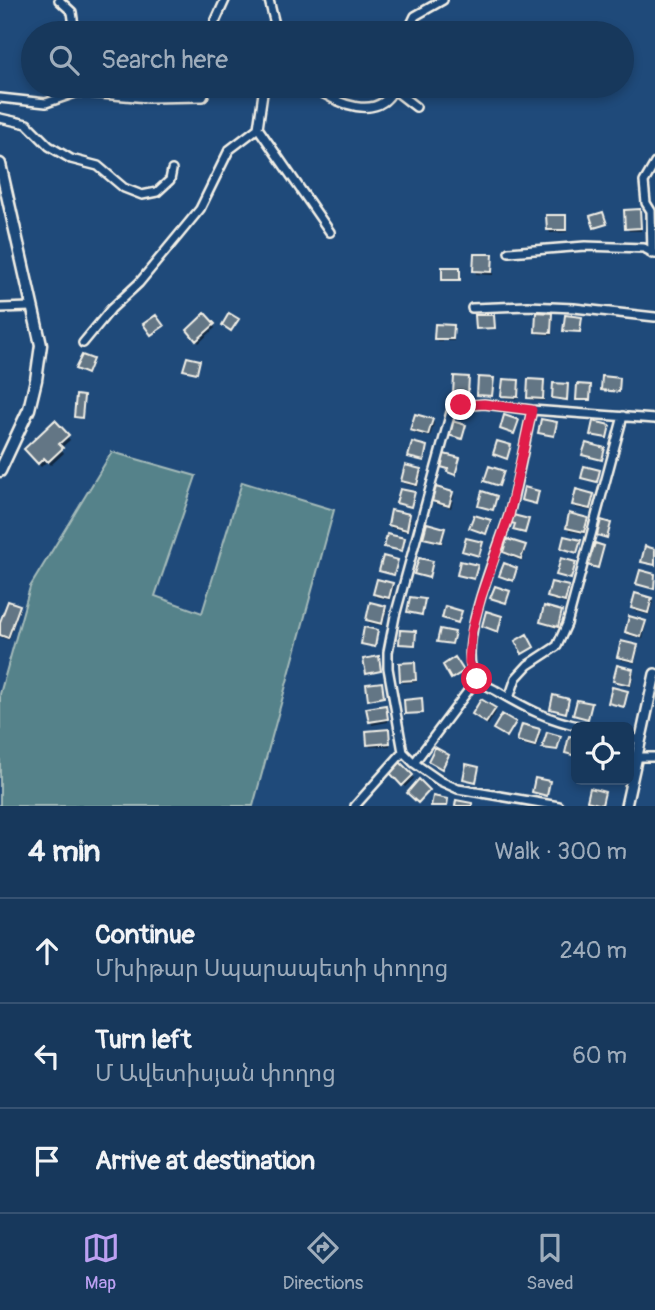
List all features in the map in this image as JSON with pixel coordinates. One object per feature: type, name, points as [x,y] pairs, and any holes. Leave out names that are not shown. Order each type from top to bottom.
[{"type":"main road","points":[[0,164],[41,345],[29,409],[0,471]]},
{"type":"street","points":[[59,0],[72,12],[73,21]]},
{"type":"street","points":[[215,21],[225,0]]},
{"type":"street","points":[[269,0],[274,21]]},
{"type":"street","points":[[413,21],[415,16],[443,0]]},
{"type":"street","points":[[0,98],[46,103],[61,98]]},
{"type":"street","points":[[261,98],[258,128],[330,232]]},
{"type":"street","points":[[330,98],[358,107],[370,107],[384,103],[388,98]]},
{"type":"street","points":[[406,98],[416,107]]},
{"type":"street","points":[[0,118],[27,124],[49,146],[71,159],[99,166],[124,188],[142,195],[157,192],[170,180],[172,170]]},
{"type":"street","points":[[83,343],[111,309],[139,283],[200,209],[229,150],[258,128]]},
{"type":"street","points":[[654,254],[652,211],[646,203],[644,182],[655,163]]},
{"type":"street","points":[[509,252],[585,246],[644,248],[654,254]]},
{"type":"street","points":[[0,308],[32,307]]},
{"type":"street","points":[[472,308],[574,308],[655,317]]},
{"type":"street","points":[[559,806],[458,789],[440,781],[403,752],[388,668],[388,652],[395,616],[451,412],[461,405],[484,404],[655,419]]},
{"type":"street","points":[[532,410],[509,515],[471,634],[469,662],[477,679],[536,713],[571,725]]},
{"type":"street","points":[[509,698],[516,678],[528,665],[557,646],[567,624],[623,416]]},
{"type":"street","points":[[626,806],[655,674]]},
{"type":"street","points":[[414,763],[477,679]]},
{"type":"street","points":[[634,738],[640,740]]},
{"type":"street","points":[[355,806],[403,752]]},
{"type":"street","points":[[637,757],[655,757]]},
{"type":"green space","points":[[112,452],[196,476],[155,596],[202,613],[242,482],[334,510],[253,806],[0,806],[0,694],[30,587]]},
{"type":"building","points":[[640,209],[641,228],[625,229],[624,210]]},
{"type":"building","points":[[603,212],[607,224],[594,228],[590,216]]},
{"type":"building","points":[[546,215],[566,215],[566,230],[547,230]]},
{"type":"building","points":[[474,254],[493,254],[492,272],[473,271]]},
{"type":"building","points":[[442,267],[460,267],[460,280],[442,280]]},
{"type":"building","points":[[536,312],[552,313],[551,333],[535,332]]},
{"type":"building","points":[[205,313],[215,324],[196,341],[187,330]]},
{"type":"building","points":[[229,313],[239,319],[231,331],[222,325]]},
{"type":"building","points":[[156,315],[164,326],[151,335],[143,324]]},
{"type":"building","points":[[475,315],[494,315],[495,328],[476,329]]},
{"type":"building","points":[[565,315],[582,317],[580,332],[563,331]]},
{"type":"building","points":[[435,324],[454,325],[453,339],[434,339]]},
{"type":"building","points":[[82,355],[93,359],[87,374],[75,369]]},
{"type":"building","points":[[187,357],[200,360],[197,373],[183,370]]},
{"type":"building","points":[[454,376],[469,377],[468,395],[453,394]]},
{"type":"building","points":[[602,376],[620,378],[619,392],[601,390]]},
{"type":"building","points":[[478,377],[494,378],[492,396],[477,395]]},
{"type":"building","points":[[503,379],[519,380],[518,397],[501,396]]},
{"type":"building","points":[[528,379],[544,380],[543,399],[527,398]]},
{"type":"building","points":[[553,383],[568,384],[567,400],[552,398]]},
{"type":"building","points":[[577,384],[591,385],[590,400],[576,400]]},
{"type":"building","points":[[76,395],[84,396],[82,418],[74,417]]},
{"type":"building","points":[[415,414],[433,419],[428,435],[410,430]]},
{"type":"building","points":[[504,415],[519,420],[514,434],[500,429]]},
{"type":"building","points":[[541,419],[557,422],[554,436],[538,433]]},
{"type":"building","points":[[55,420],[69,435],[59,444],[63,448],[48,462],[44,458],[38,464],[24,449]]},
{"type":"building","points":[[452,421],[466,425],[462,439],[448,435]]},
{"type":"building","points":[[593,421],[610,425],[607,438],[590,435]]},
{"type":"building","points":[[497,441],[511,445],[507,459],[493,454]]},
{"type":"building","points":[[412,442],[427,446],[424,461],[408,457]]},
{"type":"building","points":[[586,443],[605,448],[602,460],[582,455]]},
{"type":"building","points":[[444,454],[460,458],[455,475],[441,467]]},
{"type":"building","points":[[405,465],[421,469],[417,485],[401,481]]},
{"type":"building","points":[[489,466],[504,471],[499,486],[484,481]]},
{"type":"building","points":[[584,466],[600,470],[597,482],[581,478]]},
{"type":"building","points":[[436,487],[453,492],[449,506],[432,501]]},
{"type":"building","points":[[524,487],[539,491],[536,504],[521,500]]},
{"type":"building","points":[[400,489],[415,492],[411,507],[396,503]]},
{"type":"building","points":[[576,489],[594,494],[590,509],[572,505]]},
{"type":"building","points":[[482,491],[497,496],[493,510],[478,506]]},
{"type":"building","points":[[391,510],[410,514],[407,530],[388,525]]},
{"type":"building","points":[[569,513],[588,518],[584,532],[566,528]]},
{"type":"building","points":[[474,515],[491,520],[486,534],[469,528]]},
{"type":"building","points":[[513,515],[529,519],[525,533],[513,530]]},
{"type":"building","points":[[601,520],[611,523],[607,538],[597,535]]},
{"type":"building","points":[[427,523],[445,528],[441,542],[423,538]]},
{"type":"building","points":[[387,534],[405,538],[402,551],[384,547]]},
{"type":"building","points":[[564,536],[581,540],[577,553],[561,548]]},
{"type":"building","points":[[466,538],[483,542],[479,556],[462,551]]},
{"type":"building","points":[[507,539],[526,545],[521,559],[503,552]]},
{"type":"building","points":[[595,543],[604,546],[598,568],[587,565]]},
{"type":"building","points":[[645,546],[655,549],[655,565],[641,562]]},
{"type":"building","points":[[383,556],[398,560],[394,575],[379,571]]},
{"type":"building","points":[[419,558],[433,561],[429,578],[414,574]]},
{"type":"building","points":[[561,558],[576,562],[571,579],[556,575]]},
{"type":"building","points":[[460,561],[478,565],[474,579],[457,575]]},
{"type":"building","points":[[504,563],[517,568],[513,581],[499,576]]},
{"type":"building","points":[[640,570],[655,574],[654,589],[636,584]]},
{"type":"building","points":[[377,579],[393,583],[389,598],[373,594]]},
{"type":"building","points":[[551,582],[569,586],[565,602],[547,597]]},
{"type":"building","points":[[495,586],[510,591],[506,603],[490,598]]},
{"type":"building","points":[[635,593],[652,598],[648,613],[631,608]]},
{"type":"building","points":[[410,597],[425,599],[422,615],[407,612]]},
{"type":"building","points":[[8,601],[20,605],[8,638],[0,635],[0,622]]},
{"type":"building","points":[[370,602],[386,606],[382,624],[366,620]]},
{"type":"building","points":[[445,606],[462,611],[458,623],[442,618]]},
{"type":"building","points":[[544,606],[562,611],[558,627],[540,622]]},
{"type":"building","points":[[486,611],[502,616],[498,632],[482,626]]},
{"type":"building","points":[[629,616],[646,621],[641,637],[625,632]]},
{"type":"building","points":[[364,627],[378,630],[375,647],[361,644]]},
{"type":"building","points":[[440,629],[455,632],[452,644],[437,642]]},
{"type":"building","points":[[400,630],[416,631],[415,645],[399,644]]},
{"type":"building","points":[[527,634],[534,647],[522,654],[515,641]]},
{"type":"building","points":[[621,641],[638,645],[634,661],[617,657]]},
{"type":"building","points":[[379,656],[381,671],[366,674],[363,659]]},
{"type":"building","points":[[455,657],[464,671],[451,679],[443,665]]},
{"type":"building","points":[[415,662],[416,680],[400,681],[399,663]]},
{"type":"building","points":[[617,665],[633,669],[630,685],[613,681]]},
{"type":"building","points":[[382,682],[384,697],[368,700],[366,684]]},
{"type":"building","points":[[612,687],[628,691],[624,707],[608,703]]},
{"type":"building","points":[[553,695],[569,699],[566,713],[550,709]]},
{"type":"building","points":[[422,698],[423,713],[405,714],[404,700]]},
{"type":"building","points":[[481,699],[496,708],[486,723],[472,714]]},
{"type":"building","points":[[577,700],[592,703],[588,719],[573,715]]},
{"type":"building","points":[[386,705],[388,719],[369,722],[366,708]]},
{"type":"building","points":[[502,714],[516,722],[507,737],[493,729]]},
{"type":"building","points":[[522,724],[540,729],[535,746],[517,741]]},
{"type":"building","points":[[389,729],[390,743],[367,745],[366,731]]},
{"type":"building","points":[[547,732],[561,736],[557,750],[542,748]]},
{"type":"building","points":[[569,736],[571,736],[571,755],[565,753]]},
{"type":"building","points":[[435,747],[449,755],[442,769],[428,761]]},
{"type":"building","points":[[400,762],[413,775],[402,786],[390,773]]},
{"type":"building","points":[[466,764],[479,767],[476,782],[463,779]]},
{"type":"building","points":[[535,778],[550,781],[547,796],[532,792]]},
{"type":"building","points":[[419,779],[430,790],[418,803],[407,793]]},
{"type":"building","points":[[590,788],[605,792],[602,805],[587,801]]},
{"type":"building","points":[[433,796],[448,799],[447,806],[431,806]]},
{"type":"building","points":[[456,800],[472,803],[472,806],[455,806]]},
{"type":"route","points":[[461,405],[484,404],[532,410],[509,515],[471,634],[469,662],[477,679]]}]
